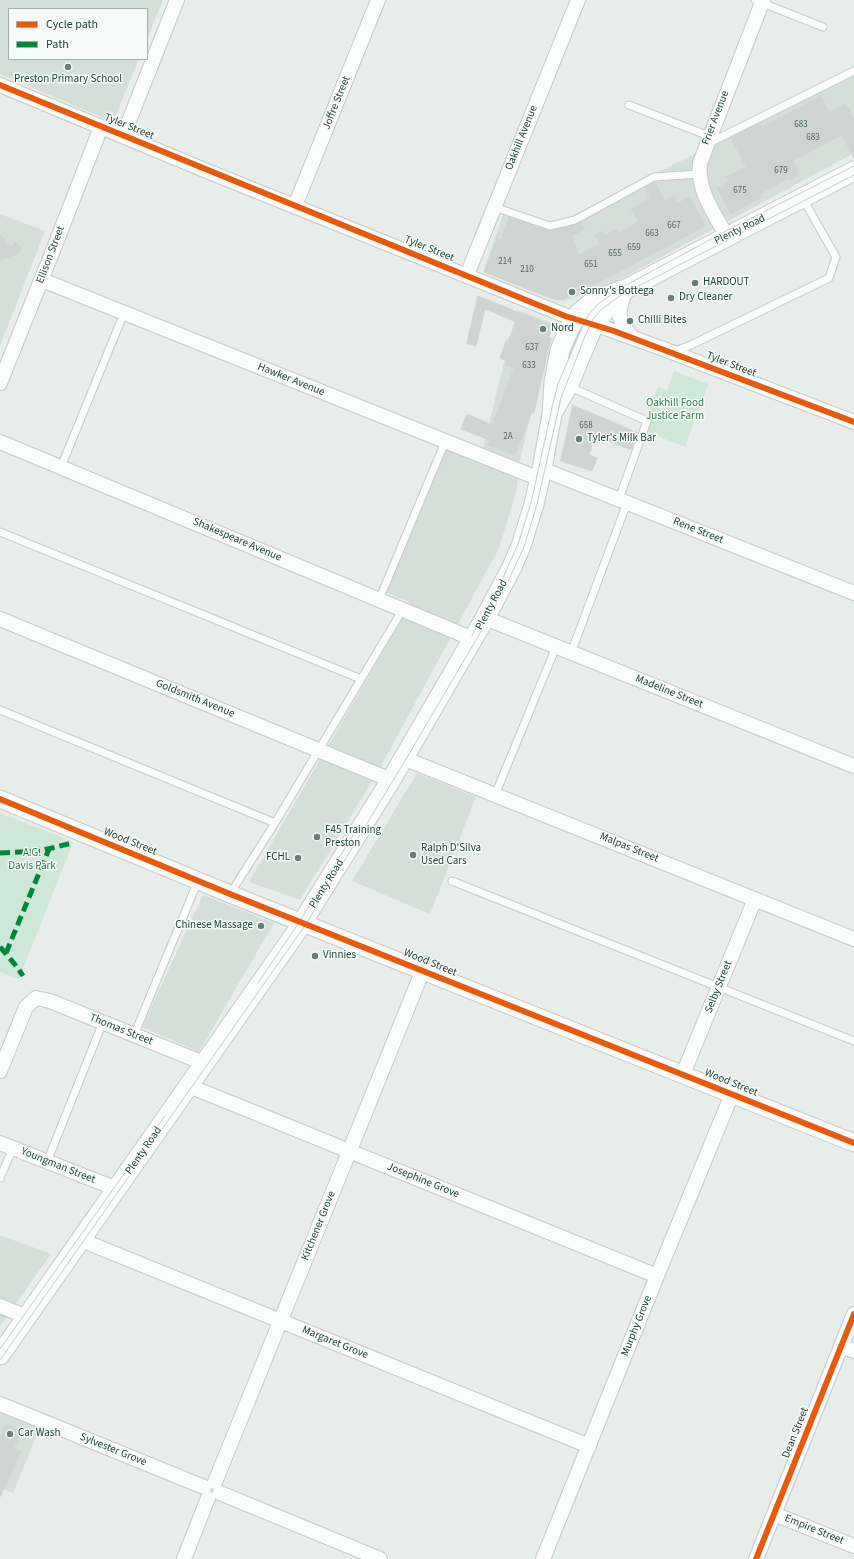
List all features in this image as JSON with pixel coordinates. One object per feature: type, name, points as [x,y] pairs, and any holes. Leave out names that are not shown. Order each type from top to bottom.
[{"type":"main road","name":"Plenty Road","points":[[0,1355],[206,1064],[303,922],[391,780],[474,639],[512,567],[521,546],[534,504],[541,474],[552,414],[554,382],[560,350],[565,336],[574,319],[582,310],[595,301],[626,289],[854,171]]},
{"type":"main road","name":"Plenty Road","points":[[552,414],[568,386],[594,324],[626,289]]},
{"type":"main road","name":"Tyler Street","points":[[574,319],[594,324]]},
{"type":"street","points":[[123,136],[177,0]]},
{"type":"street","name":"Joffre Street","points":[[295,206],[378,0]]},
{"type":"street","name":"Oakhill Avenue","points":[[466,275],[578,0]]},
{"type":"street","name":"Frier Avenue","points":[[727,236],[703,191],[699,174],[700,162],[760,1]]},
{"type":"street","name":"Tyler Street","points":[[0,85],[574,319]]},
{"type":"street","name":"Ellison Street","points":[[0,383],[42,280],[101,127]]},
{"type":"street","name":"Hawker Avenue","points":[[42,280],[446,442],[541,474]]},
{"type":"street","points":[[626,289],[620,305],[619,313],[623,325],[632,337]]},
{"type":"street","name":"Tyler Street","points":[[594,324],[632,337],[854,422]]},
{"type":"street","name":"Shakespeare Avenue","points":[[0,442],[474,639]]},
{"type":"street","name":"Rene Street","points":[[541,474],[623,501],[854,593]]},
{"type":"street","name":"Madeline Street","points":[[485,618],[854,766]]},
{"type":"street","name":"Goldsmith Avenue","points":[[0,619],[391,780]]},
{"type":"street","name":"Malpas Street","points":[[403,758],[854,939]]},
{"type":"street","name":"Wood Street","points":[[0,799],[230,894],[854,1143]]},
{"type":"street","name":"Selby Street","points":[[683,1074],[755,899]]},
{"type":"street","name":"Kitchener Grove","points":[[184,1559],[423,970]]},
{"type":"street","name":"Thomas Street","points":[[0,1071],[26,1007],[36,998],[50,1001],[206,1064]]},
{"type":"street","name":"Josephine Grove","points":[[189,1086],[657,1276]]},
{"type":"street","name":"Murphy Grove","points":[[544,1559],[657,1276],[732,1094]]},
{"type":"street","name":"Youngman Street","points":[[6,1146],[117,1189]]},
{"type":"street","name":"Margaret Grove","points":[[81,1240],[589,1446]]},
{"type":"street","points":[[0,1306],[27,1317]]},
{"type":"street","name":"Dean Street","points":[[756,1559],[774,1514],[848,1349],[854,1314]]},
{"type":"street","name":"Sylvester Grove","points":[[0,1404],[380,1559]]},
{"type":"street","name":"Empire Street","points":[[774,1514],[854,1546]]},
{"type":"lane","points":[[760,1],[823,27]]},
{"type":"lane","points":[[629,105],[708,140],[854,71]]},
{"type":"lane","points":[[494,207],[550,226],[575,220],[654,177],[699,174]]},
{"type":"lane","points":[[671,352],[691,345],[830,278],[836,257],[803,198]]},
{"type":"lane","points":[[61,467],[124,313]]},
{"type":"lane","points":[[568,386],[647,421],[623,501],[571,653]]},
{"type":"lane","points":[[379,600],[446,442]]},
{"type":"lane","points":[[0,532],[361,679]]},
{"type":"lane","points":[[230,894],[275,823],[403,609]]},
{"type":"lane","points":[[495,795],[556,647]]},
{"type":"lane","points":[[0,710],[275,823]]},
{"type":"lane","points":[[134,1035],[198,881]]},
{"type":"lane","points":[[452,881],[854,1041]]},
{"type":"lane","points":[[47,1162],[103,1022]]},
{"type":"lane","points":[[0,1178],[6,1146]]},
{"type":"shaded area","name":"Preston Primary School","points":[[0,0],[163,0],[148,37],[148,8],[8,8],[8,60],[139,60],[113,122],[0,74]]},
{"type":"shaded area","points":[[854,74],[854,153],[606,287],[564,301],[485,266],[506,207],[551,226]]},
{"type":"shaded area","points":[[0,214],[45,231],[0,346]]},
{"type":"shaded area","points":[[517,310],[552,323],[520,461],[516,493],[499,548],[380,768],[300,900],[249,882],[411,603],[381,590],[444,434],[483,448]]},
{"type":"shaded area","points":[[417,773],[476,797],[430,914],[352,881]]},
{"type":"shaded area","points":[[203,895],[274,923],[199,1052],[142,1027]]},
{"type":"shaded area","points":[[0,1235],[51,1254],[0,1326]]},
{"type":"shaded area","points":[[0,1410],[40,1427],[13,1493],[0,1488]]},
{"type":"green space","name":"Oakhill Food Justice Farm","points":[[674,371],[708,384],[685,447],[645,431],[653,411],[649,409],[658,387],[667,390]]},
{"type":"green space","name":"A.G. Davis Park","points":[[0,813],[73,842],[19,979],[0,972]]},
{"type":"building","points":[[821,96],[829,112],[846,104],[854,120],[854,158],[842,135],[793,161],[798,171],[796,177],[790,180],[789,178],[760,194],[762,197],[731,214],[717,188],[729,181],[726,177],[746,167],[731,138],[760,123],[762,127]]},
{"type":"building","points":[[655,182],[665,201],[674,196],[678,203],[690,197],[705,226],[581,292],[560,300],[550,298],[484,272],[497,238],[501,240],[509,217],[549,231],[561,229],[581,222],[585,229],[572,236],[579,255],[600,244],[595,235],[603,231],[605,235],[617,229],[619,233],[638,222],[631,209],[650,198],[645,188]]},
{"type":"building","points":[[0,235],[11,246],[15,242],[22,249],[18,254],[0,260]]},
{"type":"building","points":[[478,296],[552,326],[549,337],[551,338],[534,413],[532,412],[515,455],[488,445],[490,440],[461,429],[467,414],[492,425],[514,368],[505,365],[507,361],[500,358],[506,341],[508,341],[516,322],[485,309],[476,346],[467,344]]},
{"type":"building","points":[[573,405],[638,433],[631,450],[595,436],[589,455],[597,458],[592,471],[561,461]]},
{"type":"building","points":[[5,1424],[21,1431],[14,1448],[21,1451],[0,1497],[0,1437]]},
{"type":"tram line","points":[[472,636],[499,587],[518,544],[531,503],[558,384],[589,314],[598,304],[619,289],[724,232],[854,166]]},
{"type":"tram line","points":[[0,1360],[306,924],[476,640],[504,590],[524,547],[537,504],[561,398],[593,319],[602,309],[621,295],[854,175]]},
{"type":"tram line","points":[[258,983],[300,921],[356,830]]},
{"type":"tram line","points":[[0,1349],[165,1116]]},
{"type":"marked path","points":[[0,853],[40,851],[72,843]]},
{"type":"marked path","points":[[6,953],[49,849]]},
{"type":"marked path","points":[[0,947],[23,976]]},
{"type":"cycle path","points":[[0,85],[565,316],[614,331],[854,422]]},
{"type":"cycle path","points":[[0,799],[230,894],[854,1143]]},
{"type":"cycle path","points":[[756,1559],[854,1314]]},
{"type":"place","name":"Preston Primary School","points":[[68,67]]},
{"type":"place","name":"HARDOUT","points":[[695,283]]},
{"type":"place","name":"Sonny's Bottega","points":[[572,292]]},
{"type":"place","name":"Dry Cleaner","points":[[671,298]]},
{"type":"place","name":"Chilli Bites","points":[[630,321]]},
{"type":"place","name":"Nord","points":[[543,329]]},
{"type":"place","name":"Tyler's Milk Bar","points":[[579,439]]},
{"type":"place","name":"F45 Training Preston","points":[[317,837]]},
{"type":"place","name":"Ralph D'Silva Used Cars","points":[[413,855]]},
{"type":"place","name":"FCHL","points":[[298,858]]},
{"type":"place","name":"Chinese Massage","points":[[261,926]]},
{"type":"place","name":"Vinnies","points":[[315,956]]},
{"type":"place","name":"Car Wash","points":[[10,1434]]}]
